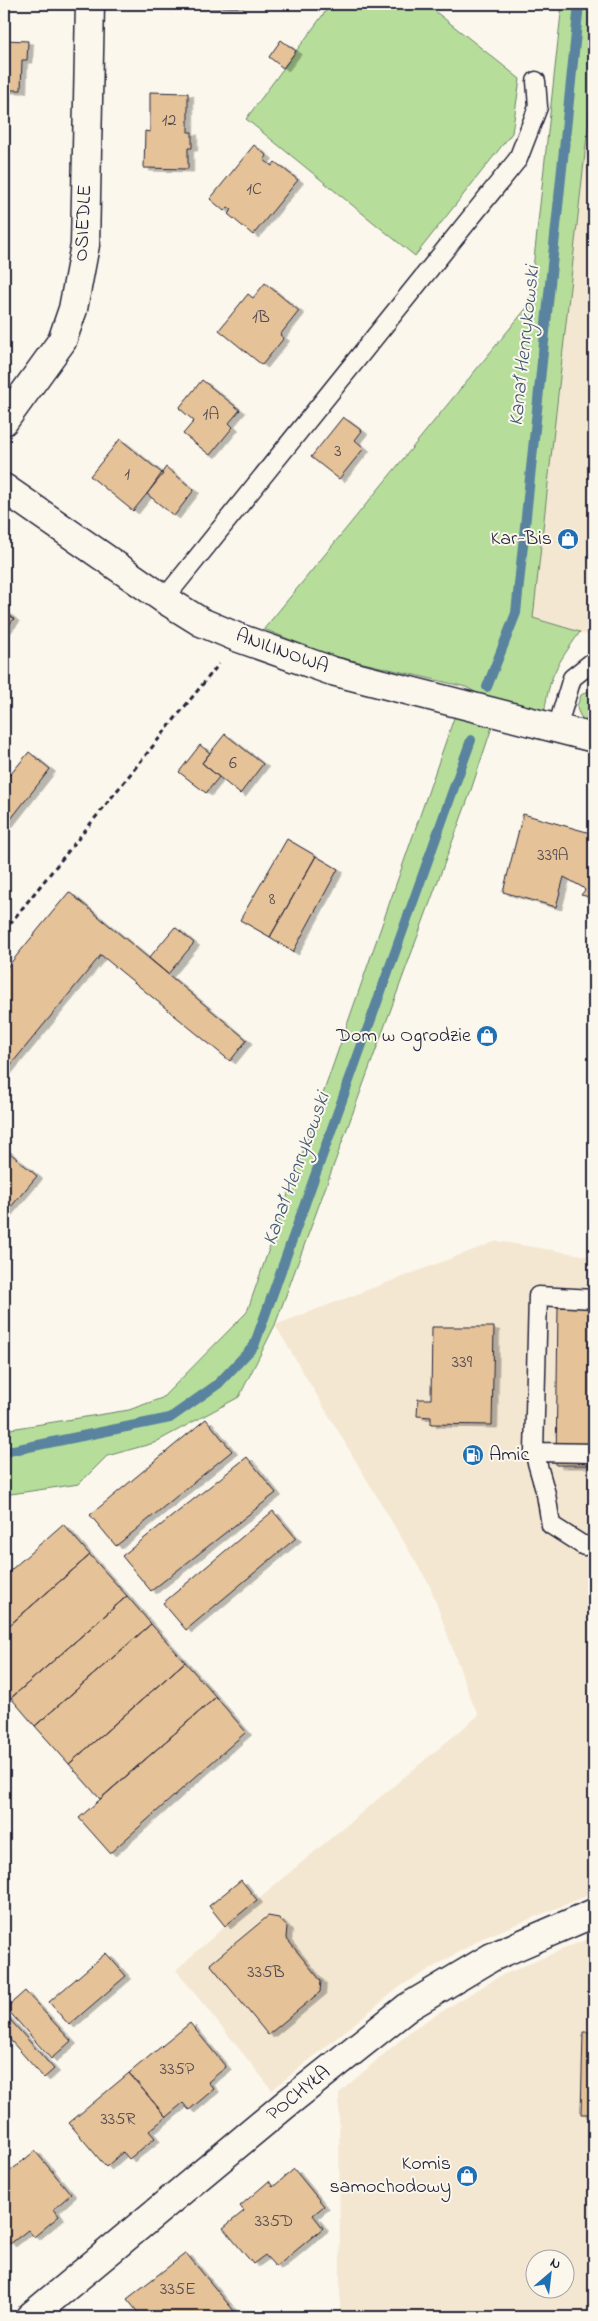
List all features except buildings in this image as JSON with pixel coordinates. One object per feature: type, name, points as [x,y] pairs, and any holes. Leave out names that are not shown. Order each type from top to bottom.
[{"type":"street","name":"OSIEDLE","points":[[4,421],[62,341],[73,310],[81,278],[85,245],[90,4]]},
{"type":"street","name":"ANILINOWA","points":[[4,488],[164,599],[201,622],[239,638],[332,671],[594,738]]},
{"type":"street","name":"POCHYŁA","points":[[30,2317],[286,2104],[408,2007],[492,1957],[594,1913]]},
{"type":"lane","points":[[164,599],[518,159],[538,107],[536,81]]},
{"type":"lane","points":[[557,728],[572,678],[594,662]]},
{"type":"lane","points":[[594,1299],[538,1296],[534,1452],[546,1494],[551,1525],[584,1546],[594,1544]]},
{"type":"lane","points":[[534,1452],[594,1453]]},
{"type":"path","points":[[4,931],[239,638]]},
{"type":"shaded area","points":[[594,73],[594,637],[533,618]]},
{"type":"shaded area","points":[[497,1241],[594,1257],[594,1893],[483,1938],[401,1986],[272,2090],[176,1970],[225,1926],[479,1715],[471,1700],[430,1586],[275,1325]]},
{"type":"shaded area","name":"Komis samochodowy","points":[[594,1936],[594,2317],[340,2317],[339,2093],[413,2029],[500,1976]]},
{"type":"green space","points":[[331,4],[426,4],[520,79],[512,133],[415,256],[246,119]]},
{"type":"green space","points":[[562,4],[594,4],[594,73],[533,618],[580,632],[559,663],[551,680],[544,716],[501,706],[466,687],[325,654],[264,629],[529,305]]},
{"type":"green space","points":[[594,688],[594,729],[583,720],[577,707],[581,695]]},
{"type":"green space","points":[[455,715],[493,724],[468,799],[275,1325],[239,1397],[154,1443],[107,1456],[79,1484],[4,1495],[4,1430],[129,1410],[162,1398],[247,1312]]},
{"type":"waterway","name":"Kanał Henrykowski","points":[[487,687],[516,613],[579,4]]},
{"type":"waterway","name":"Kanał Henrykowski","points":[[4,1452],[170,1418],[218,1384],[254,1346],[471,740]]},
{"type":"place","name":"Kar-Bis","points":[[568,539]]},
{"type":"place","name":"Dom w Ogrodzie","points":[[487,1036]]},
{"type":"place","name":"Amic","points":[[473,1455]]},
{"type":"place","name":"Komis samochodowy","points":[[467,2176]]}]
